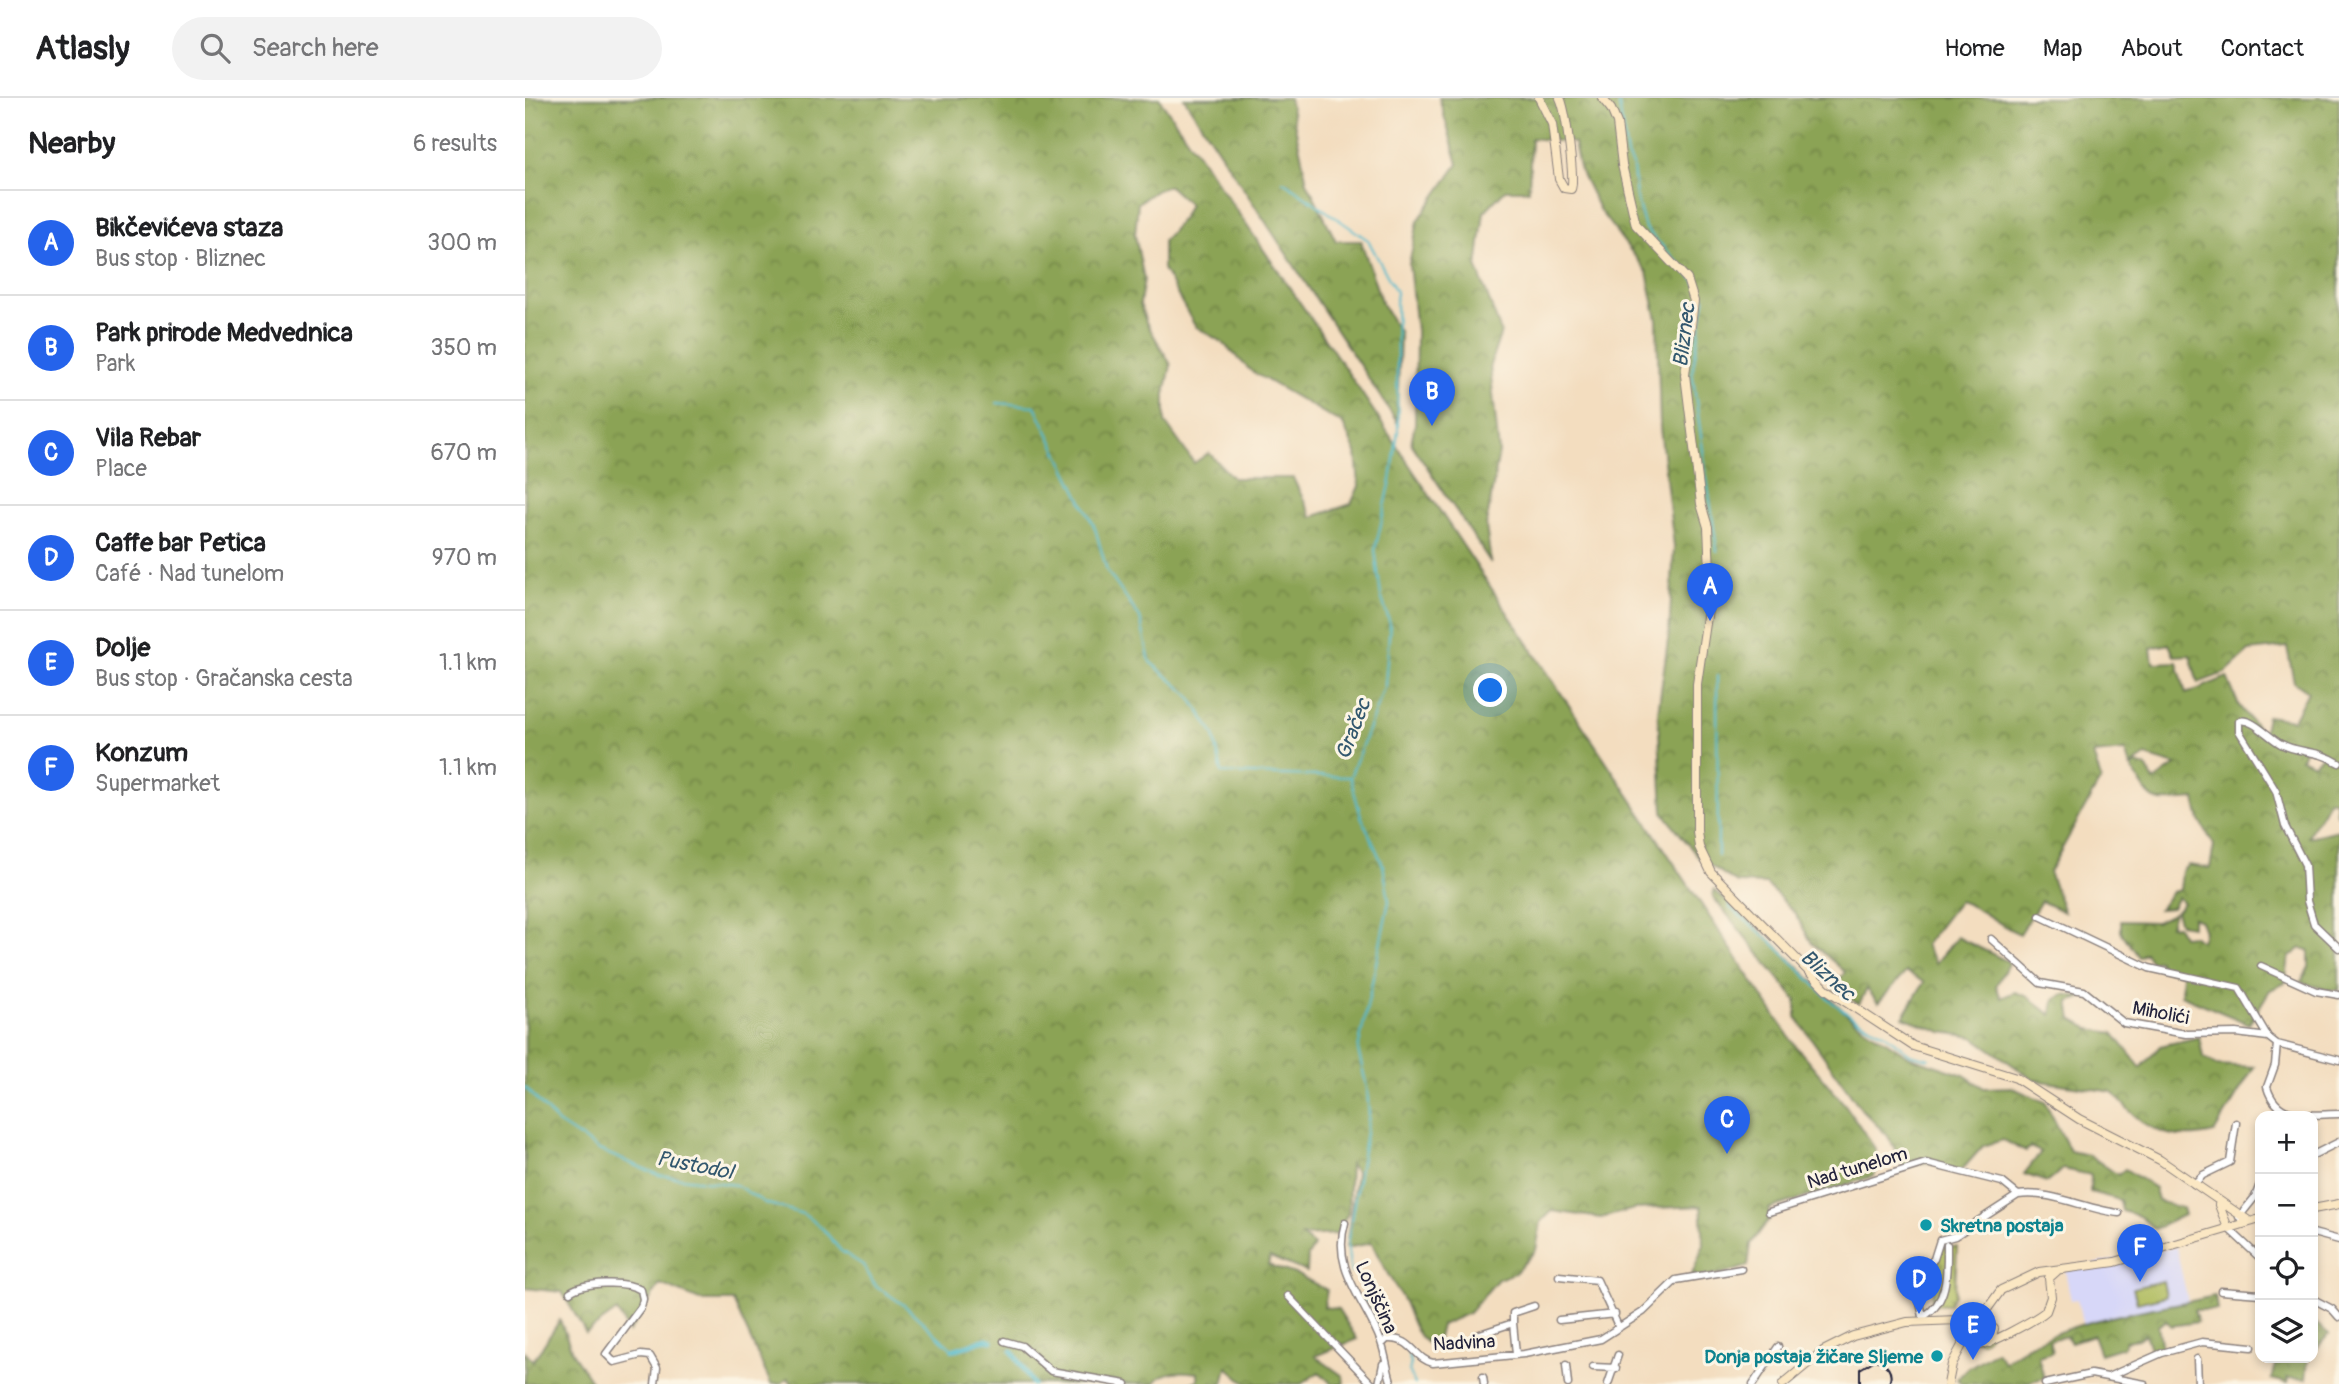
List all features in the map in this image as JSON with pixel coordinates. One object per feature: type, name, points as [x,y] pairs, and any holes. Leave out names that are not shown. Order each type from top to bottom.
[{"type":"main road","points":[[1539,98],[1556,140],[1559,179],[1565,188],[1571,189],[1573,183],[1567,145],[1567,114],[1560,98]]},
{"type":"main road","points":[[1602,98],[1617,123],[1622,165],[1636,225],[1686,279],[1695,301],[1685,375],[1701,503],[1708,527],[1710,571],[1709,603],[1697,684],[1697,831],[1699,847],[1711,872],[1768,928],[1812,979],[1904,1041],[1926,1052],[2016,1078],[2079,1119],[2129,1143],[2249,1222]]},
{"type":"main road","points":[[2216,1200],[2228,1228]]},
{"type":"main road","points":[[2318,1208],[2339,1204]]},
{"type":"main road","points":[[1948,1384],[1952,1364],[1960,1354],[1967,1333],[2001,1290],[2039,1272],[2115,1262],[2255,1220]]},
{"type":"main road","points":[[2049,1282],[2052,1273],[2060,1268]]},
{"type":"main road","points":[[1960,1354],[1977,1345],[1990,1343],[2046,1311],[2051,1297],[2049,1282],[2045,1273],[2039,1272]]},
{"type":"main road","points":[[1783,1384],[1816,1355],[1840,1341],[1924,1319],[1988,1321],[1993,1327],[1994,1336],[1990,1343]]},
{"type":"main road","points":[[1953,1320],[1965,1326],[1977,1345]]},
{"type":"street","points":[[2339,763],[2323,752],[2285,746],[2248,721],[2239,721],[2239,731],[2276,790],[2285,826],[2305,865],[2307,901],[2314,924],[2339,947]]},
{"type":"street","name":"Miholići","points":[[2040,916],[2149,968],[2239,988],[2268,1037],[2277,1044],[2339,1060]]},
{"type":"street","name":"Miholići","points":[[1991,940],[2041,983],[2084,991],[2124,1023],[2186,1034],[2236,1033],[2268,1037]]},
{"type":"street","points":[[2260,966],[2316,991],[2339,995]]},
{"type":"street","points":[[2277,1044],[2275,1065],[2267,1087],[2274,1104],[2294,1115],[2339,1114]]},
{"type":"street","points":[[2194,1184],[2203,1175],[2230,1163],[2236,1123]]},
{"type":"street","points":[[2318,1152],[2339,1142]]},
{"type":"street","name":"Nad tunelom","points":[[1769,1212],[1926,1163],[2006,1183],[2018,1195]]},
{"type":"street","points":[[1924,1319],[1915,1280],[1934,1259],[1940,1240],[1955,1236],[2018,1195],[2038,1196],[2093,1210],[2119,1213]]},
{"type":"street","points":[[2239,1217],[2255,1197]]},
{"type":"street","name":"Lonjščina","points":[[1345,1223],[1340,1244],[1346,1277],[1382,1344],[1392,1384]]},
{"type":"street","points":[[2228,1228],[2255,1253]]},
{"type":"street","points":[[2318,1234],[2339,1240]]},
{"type":"street","points":[[1924,1319],[1942,1296],[1947,1245]]},
{"type":"street","name":"Nadvina","points":[[1382,1344],[1387,1339],[1401,1341],[1433,1363],[1516,1354],[1594,1341],[1613,1334],[1649,1307],[1676,1280],[1741,1269]]},
{"type":"street","points":[[1559,1276],[1595,1278],[1615,1314],[1619,1328]]},
{"type":"street","points":[[570,1292],[605,1285],[630,1286],[641,1290],[641,1307],[605,1354],[614,1362],[641,1355],[650,1356],[657,1368],[655,1384]]},
{"type":"street","points":[[2221,1291],[2255,1294]]},
{"type":"street","points":[[1287,1296],[1372,1384]]},
{"type":"street","points":[[2315,1300],[2332,1308],[2339,1317]]},
{"type":"street","name":"Nadvina","points":[[1516,1354],[1513,1313],[1534,1306]]},
{"type":"street","points":[[1559,1320],[1615,1314]]},
{"type":"street","name":"Nadvina","points":[[1474,1336],[1513,1323]]},
{"type":"street","points":[[1004,1341],[1022,1346],[1051,1371],[1126,1384]]},
{"type":"street","points":[[2110,1377],[2162,1353],[2202,1342],[2252,1346]]},
{"type":"street","points":[[1753,1384],[1778,1347]]},
{"type":"street","points":[[1379,1384],[1384,1355]]},
{"type":"street","points":[[1608,1384],[1616,1368],[1618,1355]]},
{"type":"street","points":[[2197,1359],[2197,1384]]},
{"type":"street","points":[[1566,1365],[1568,1384]]},
{"type":"street","points":[[1593,1367],[1616,1368]]},
{"type":"street","points":[[2045,1384],[2084,1375],[2145,1384]]},
{"type":"shaded area","points":[[2176,1247],[2188,1302],[2083,1325],[2077,1299],[2071,1300],[2065,1270]]},
{"type":"green space","points":[[525,98],[1159,98],[1345,368],[1794,1044],[1846,1106],[1876,1150],[1874,1176],[1768,1209],[1770,1218],[1751,1244],[1748,1266],[1727,1273],[1691,1277],[1704,1244],[1701,1206],[1634,1209],[1601,1218],[1552,1211],[1541,1222],[1536,1250],[1515,1273],[1498,1279],[1469,1313],[1441,1325],[1437,1342],[1430,1345],[1416,1330],[1372,1243],[1346,1248],[1356,1172],[1350,1164],[1348,1213],[1338,1234],[1302,1236],[1314,1246],[1308,1256],[1307,1272],[1270,1257],[1268,1265],[1298,1275],[1327,1290],[1324,1307],[1338,1309],[1357,1339],[1315,1356],[1343,1376],[1344,1384],[1332,1384],[1319,1372],[1301,1384],[1247,1384],[1227,1367],[1223,1384],[1189,1384],[1198,1380],[1198,1373],[1180,1372],[1168,1373],[1154,1384],[792,1384],[788,1378],[781,1384],[771,1384],[733,1301],[702,1301],[660,1284],[629,1332],[617,1311],[586,1333],[562,1292],[525,1288]],"holes":[[[1169,186],[1189,204],[1182,219],[1163,241],[1163,269],[1195,326],[1223,343],[1251,371],[1343,424],[1356,453],[1359,486],[1351,504],[1312,517],[1293,478],[1233,478],[1209,453],[1194,463],[1165,422],[1165,394],[1171,365],[1146,322],[1140,304],[1144,279],[1135,235],[1138,203],[1157,190]]]},
{"type":"green space","points":[[1184,98],[1289,98],[1307,182],[1336,241],[1361,241],[1382,304],[1400,333],[1397,422]]},
{"type":"green space","points":[[1439,98],[2339,98],[2339,815],[2336,814],[2335,800],[2328,800],[2308,837],[2339,830],[2339,990],[2327,990],[2301,982],[2309,967],[2309,950],[2301,948],[2289,958],[2285,983],[2270,990],[2249,1024],[2181,995],[2182,973],[2160,969],[2159,960],[2151,962],[2145,953],[2139,957],[2121,932],[2121,921],[2156,922],[2174,913],[2170,925],[2177,926],[2182,936],[2192,935],[2201,941],[2204,931],[2200,921],[2192,917],[2192,926],[2180,924],[2176,912],[2183,903],[2178,897],[2172,908],[2159,909],[2172,892],[2180,890],[2182,871],[2188,865],[2210,868],[2214,845],[2200,821],[2195,799],[2155,799],[2144,789],[2131,767],[2137,764],[2147,768],[2154,781],[2176,765],[2146,756],[2130,766],[2125,751],[2093,754],[2101,779],[2049,872],[2064,912],[2041,901],[2020,934],[1959,901],[1925,945],[1936,963],[1957,937],[2009,962],[1996,986],[2001,998],[2015,992],[2028,997],[2051,1015],[2054,1000],[2064,994],[2083,997],[2069,1002],[2072,1019],[2090,1029],[2113,1033],[2141,1068],[2160,1046],[2199,1037],[2203,1057],[2216,1065],[2254,1067],[2214,1133],[2183,1136],[2157,1130],[2134,1115],[2113,1092],[2034,1080],[1973,1037],[1942,1032],[1903,1017],[1924,982],[1906,972],[1878,1003],[1867,989],[1859,1004],[1833,988],[1845,972],[1812,943],[1794,912],[1766,884],[1737,883],[1698,857],[1663,812],[1658,712],[1669,633],[1674,547],[1660,428],[1657,320],[1647,272],[1600,211],[1579,168],[1574,143],[1531,138],[1529,190],[1505,190],[1484,212],[1477,268],[1501,332],[1490,365],[1499,452],[1486,526],[1491,563],[1411,443],[1415,424],[1416,331],[1409,264],[1418,221],[1458,164]],"holes":[[[2169,644],[2174,656],[2190,655],[2198,683],[2225,673],[2249,651],[2287,647],[2294,682],[2308,692],[2293,720],[2267,716],[2263,735],[2239,706],[2227,677],[2186,694],[2177,662],[2153,663],[2151,648]],[[2305,749],[2324,752],[2324,753],[2314,764],[2301,758]]]},
{"type":"green space","points":[[1714,890],[1759,929],[1852,1019],[1910,1057],[1964,1075],[1984,1088],[2011,1087],[2045,1102],[2070,1151],[2089,1155],[2118,1175],[2125,1169],[2155,1188],[2158,1201],[2182,1208],[2184,1215],[2155,1229],[2139,1216],[2122,1211],[2120,1200],[2090,1192],[2091,1175],[2063,1169],[2047,1182],[2024,1174],[2041,1152],[2030,1147],[2026,1151],[2003,1140],[1983,1146],[1960,1172],[1932,1163],[1904,1167],[1888,1136],[1862,1110],[1796,1017],[1796,1000],[1713,897]]},
{"type":"green space","points":[[1940,1247],[1957,1247],[1955,1293],[1949,1305],[1931,1304]]},
{"type":"green space","points":[[2163,1281],[2166,1296],[2137,1303],[2133,1288]]},
{"type":"green space","points":[[2215,1296],[2217,1310],[2194,1310],[2198,1322],[2171,1326],[2166,1320],[2158,1326],[2162,1349],[2151,1352],[2145,1334],[2138,1339],[2125,1341],[2123,1347],[2100,1354],[2093,1335],[2071,1342],[2066,1336],[2049,1340],[2052,1352],[2038,1356],[2044,1378],[2019,1384],[1962,1384],[1957,1379],[1968,1368],[1996,1351],[2004,1362],[2025,1347],[2076,1326]]},
{"type":"green space","points":[[560,1320],[573,1354],[593,1384],[525,1384],[525,1351],[533,1361]]},
{"type":"green space","points":[[1976,1323],[1984,1323],[1989,1332],[1987,1339],[1976,1341],[1971,1336],[1971,1328]]},
{"type":"green space","points":[[2318,1325],[2329,1334],[2318,1346]]},
{"type":"green space","points":[[2277,1363],[2308,1363],[2306,1379],[2287,1378],[2288,1383],[2271,1379]]},
{"type":"waterway","name":"Bliznec","points":[[1619,105],[1627,156],[1633,167],[1636,197],[1645,228],[1695,280],[1705,299],[1692,372],[1717,551]]},
{"type":"waterway","name":"Gračec","points":[[1283,181],[1368,240],[1396,292],[1398,431],[1391,480],[1375,550],[1381,596],[1390,624],[1385,685],[1350,777],[1361,816],[1383,865],[1389,901],[1358,1050],[1367,1088],[1369,1115],[1347,1244],[1351,1273]]},
{"type":"waterway","points":[[997,403],[1035,406],[1095,528],[1107,571],[1140,618],[1150,662],[1189,695],[1214,735],[1222,773],[1350,777]]},
{"type":"waterway","name":"Bliznec","points":[[1717,676],[1718,856]]},
{"type":"waterway","name":"Bliznec","points":[[1731,897],[1730,908],[1771,941],[1832,1002],[1854,1018],[1884,1033],[1910,1054],[1930,1059]]},
{"type":"waterway","name":"Pustodol","points":[[525,1087],[558,1123],[599,1150],[659,1175],[736,1185],[765,1203],[803,1214],[822,1228],[841,1251],[863,1265],[875,1285],[904,1305],[953,1350]]},
{"type":"waterway","name":"Gračec","points":[[1361,1297],[1372,1307],[1377,1324]]},
{"type":"waterway","points":[[953,1350],[987,1339],[992,1341]]},
{"type":"waterway","points":[[1012,1351],[1033,1384]]},
{"type":"waterway","name":"Gračec","points":[[1408,1353],[1411,1363],[1409,1372],[1415,1384]]},
{"type":"tram line","points":[[1860,1384],[1860,1369],[1875,1360],[1888,1369],[1891,1376],[1889,1384]]},
{"type":"place","name":"Park prirode Medvednica","points":[[1432,426]]},
{"type":"place","name":"Bikčevićeva staza","points":[[1710,621]]},
{"type":"place","name":"Vila Rebar","points":[[1727,1154]]},
{"type":"place","name":"Skretna postaja","points":[[1926,1225]]},
{"type":"place","name":"Konzum","points":[[2140,1282]]},
{"type":"place","name":"Caffe bar Petica","points":[[1919,1314]]},
{"type":"place","name":"Donja postaja žičare Sljeme","points":[[1937,1356]]},
{"type":"place","name":"Dolje","points":[[1973,1360]]}]
